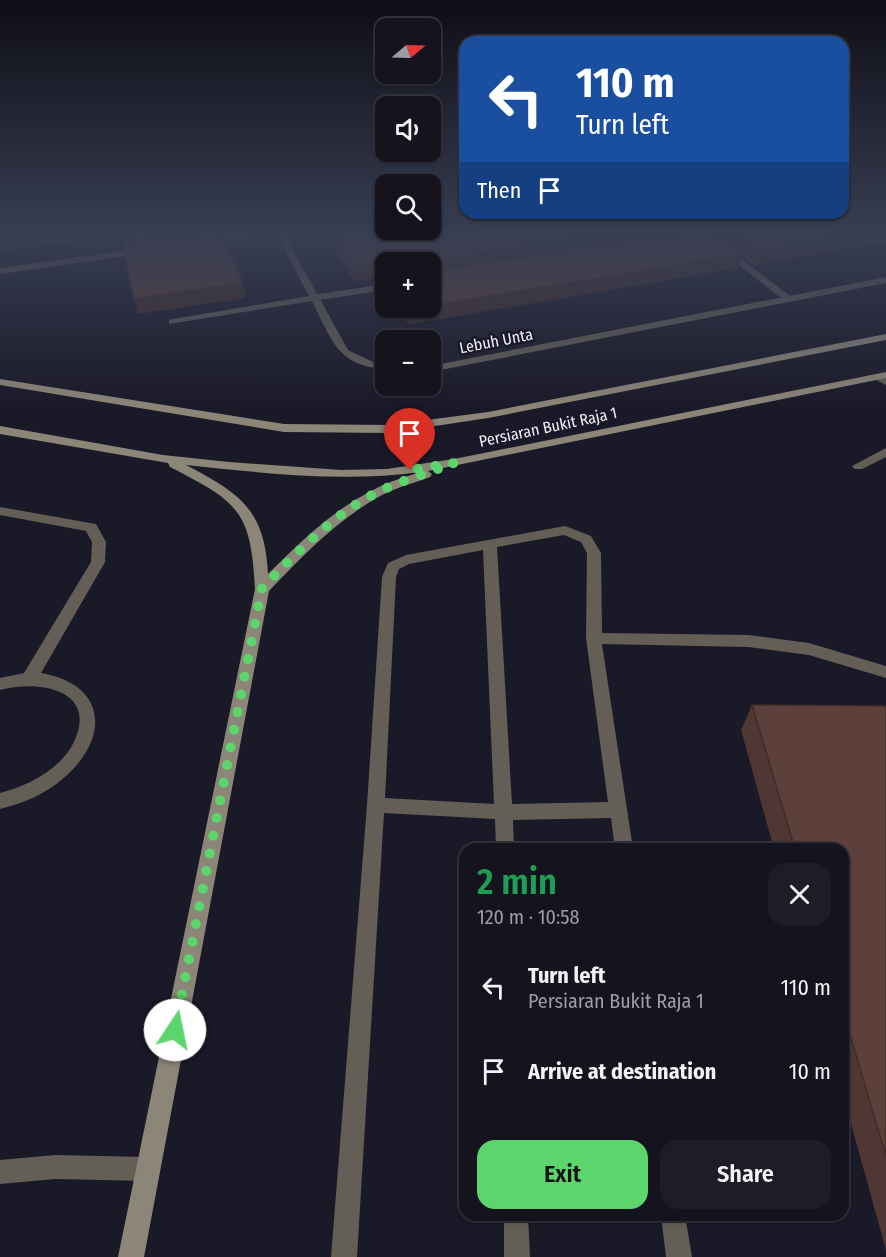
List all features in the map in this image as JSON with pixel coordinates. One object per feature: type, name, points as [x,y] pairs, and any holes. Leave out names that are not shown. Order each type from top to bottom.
[{"type":"street","points":[[310,293],[344,351],[370,365],[375,365]]},
{"type":"street","points":[[173,322],[348,293]]},
{"type":"street","points":[[780,293],[787,298]]},
{"type":"street","name":"Lebuh Unta","points":[[441,367],[816,293]]},
{"type":"street","name":"Persiaran Bukit Raja 1","points":[[0,382],[284,428],[389,429],[488,415],[886,337]]},
{"type":"street","name":"Persiaran Bukit Raja 1","points":[[0,430],[163,459],[342,474],[387,473],[454,463],[883,378]]},
{"type":"street","points":[[858,466],[886,452]]},
{"type":"street","points":[[131,1257],[262,588],[258,540],[250,518],[218,487],[163,459]]},
{"type":"street","points":[[262,588],[312,537],[351,508],[381,491],[454,463]]},
{"type":"street","points":[[0,511],[91,527],[99,542],[98,562],[29,679]]},
{"type":"street","points":[[344,1257],[376,805],[388,577],[393,566],[406,560],[565,530],[586,540],[594,553],[594,638],[623,843]]},
{"type":"street","points":[[490,545],[505,843]]},
{"type":"street","points":[[594,638],[748,641],[809,649],[886,672]]},
{"type":"street","points":[[0,684],[29,679],[52,680],[69,688],[82,701],[87,718],[84,737],[73,758],[55,776],[31,791],[0,801]]},
{"type":"street","points":[[376,805],[504,812],[619,810]]},
{"type":"street","points":[[0,1172],[55,1167],[147,1169]]},
{"type":"street","points":[[516,1221],[517,1257]]},
{"type":"street","points":[[674,1221],[679,1257]]},
{"type":"building","points":[[133,293],[177,293],[134,299]]},
{"type":"building","points":[[441,293],[510,293],[441,304]]},
{"type":"building","points":[[752,705],[886,706],[886,1156],[849,1031],[849,843],[793,843]]},
{"type":"route","points":[[175,1030],[262,588],[312,537],[351,508],[381,491],[454,463],[410,470]]}]
